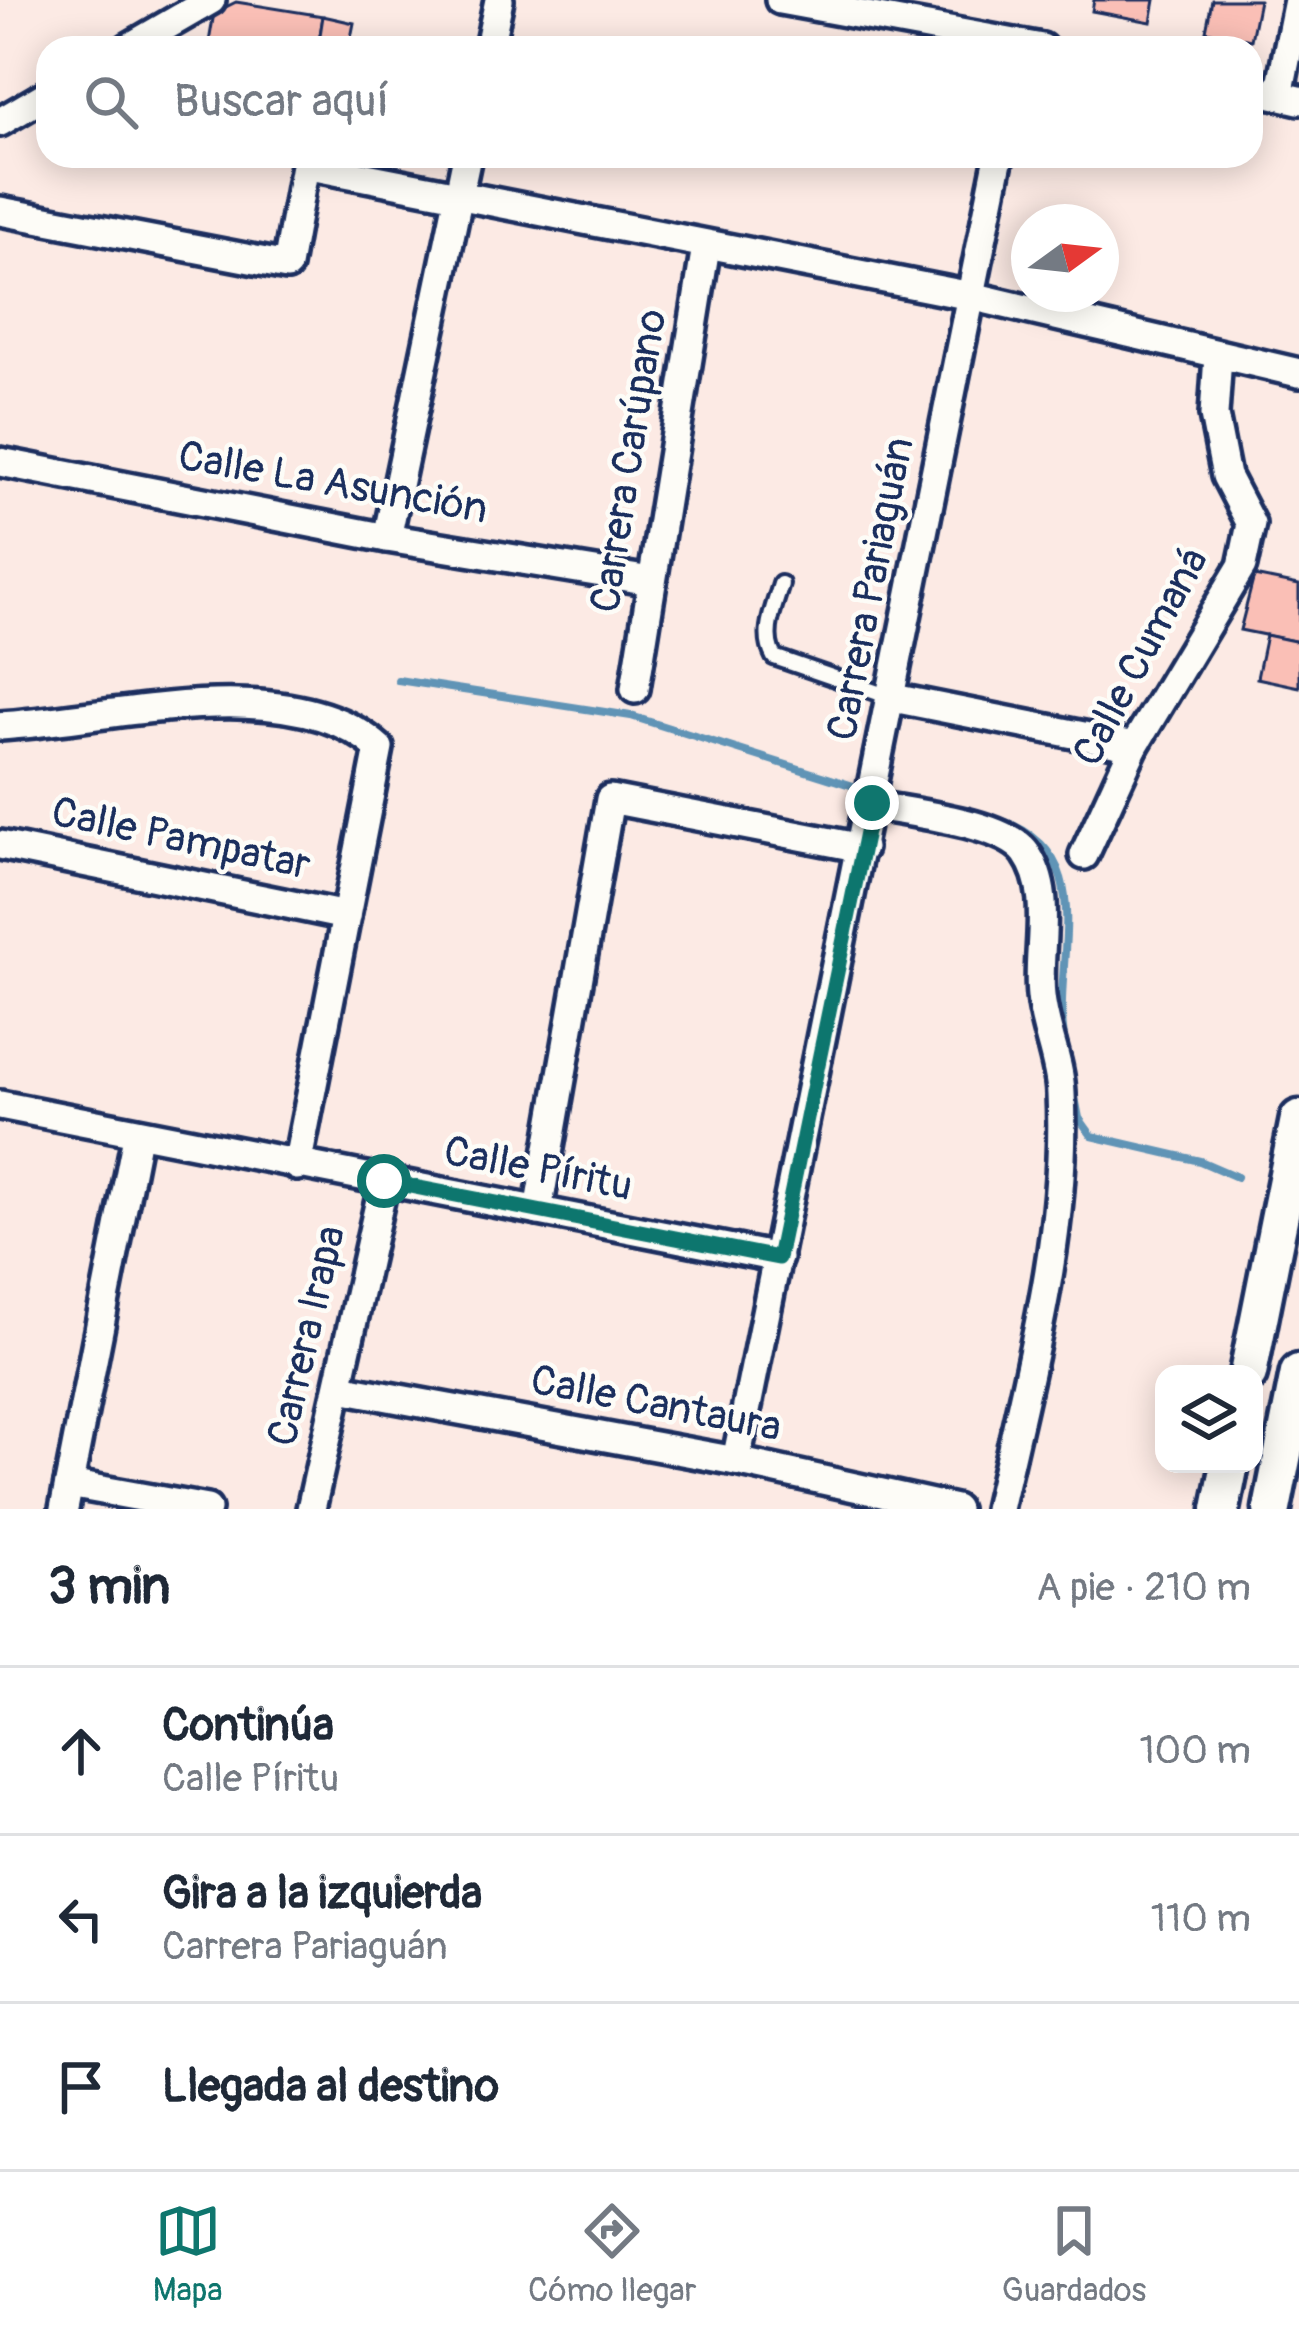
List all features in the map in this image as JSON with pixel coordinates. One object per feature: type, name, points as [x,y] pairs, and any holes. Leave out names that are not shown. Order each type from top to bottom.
[{"type":"main road","points":[[1250,1365],[1299,1119]]},
{"type":"main road","points":[[1272,1509],[1295,1414],[1299,1373]]},
{"type":"main road","points":[[1221,1509],[1228,1473]]},
{"type":"street","points":[[149,36],[211,0]]},
{"type":"street","points":[[492,36],[499,0]]},
{"type":"street","points":[[780,0],[970,36]]},
{"type":"street","points":[[1289,98],[1298,0]]},
{"type":"street","points":[[0,122],[36,101]]},
{"type":"street","points":[[0,211],[287,266],[303,168]]},
{"type":"street","points":[[320,168],[971,296],[1299,373]]},
{"type":"street","points":[[387,538],[465,168]]},
{"type":"street","name":"Carrera Pariaguán","points":[[736,1461],[997,168]]},
{"type":"street","name":"Carrera Carúpano","points":[[635,689],[706,246]]},
{"type":"street","name":"Calle Cumaná","points":[[1084,855],[1134,746],[1242,566],[1251,524],[1226,476],[1214,415],[1219,356]]},
{"type":"street","name":"Calle La Asunción","points":[[0,462],[387,538],[651,580]]},
{"type":"street","points":[[893,698],[1134,746]]},
{"type":"street","points":[[0,726],[200,704],[269,708],[360,730],[379,748],[297,1166]]},
{"type":"street","points":[[538,1211],[610,799],[862,848]]},
{"type":"street","points":[[872,804],[995,831],[1024,849],[1038,877],[1041,995],[1061,1090],[1060,1177],[1032,1356],[998,1509]]},
{"type":"street","name":"Calle Pampatar","points":[[0,844],[346,916]]},
{"type":"street","name":"Calle Píritu","points":[[0,1105],[137,1136],[778,1258]]},
{"type":"street","points":[[137,1136],[66,1496],[207,1509]]},
{"type":"street","name":"Carrera Irapa","points":[[311,1509],[384,1181]]},
{"type":"street","name":"Calle Cantaura","points":[[340,1388],[736,1461],[955,1509]]},
{"type":"lane","points":[[781,584],[768,629],[767,644],[773,657],[893,698]]},
{"type":"building","points":[[1094,0],[1155,0],[1151,22],[1092,11]]},
{"type":"building","points":[[1212,0],[1259,0],[1252,36],[1206,31]]},
{"type":"building","points":[[236,2],[323,16],[320,36],[210,36],[214,13]]},
{"type":"building","points":[[323,16],[354,23],[351,36],[320,36]]},
{"type":"building","points":[[1254,576],[1299,585],[1299,642],[1240,630]]},
{"type":"building","points":[[1266,635],[1299,642],[1299,687],[1257,678]]},
{"type":"waterway","points":[[398,680],[631,716],[863,789]]},
{"type":"waterway","points":[[1000,820],[1033,837],[1053,859],[1063,885],[1065,1043]]},
{"type":"waterway","points":[[1073,1087],[1079,1118],[1092,1136],[1200,1161],[1237,1177]]},
{"type":"route","points":[[384,1181],[778,1258],[872,803]]}]
